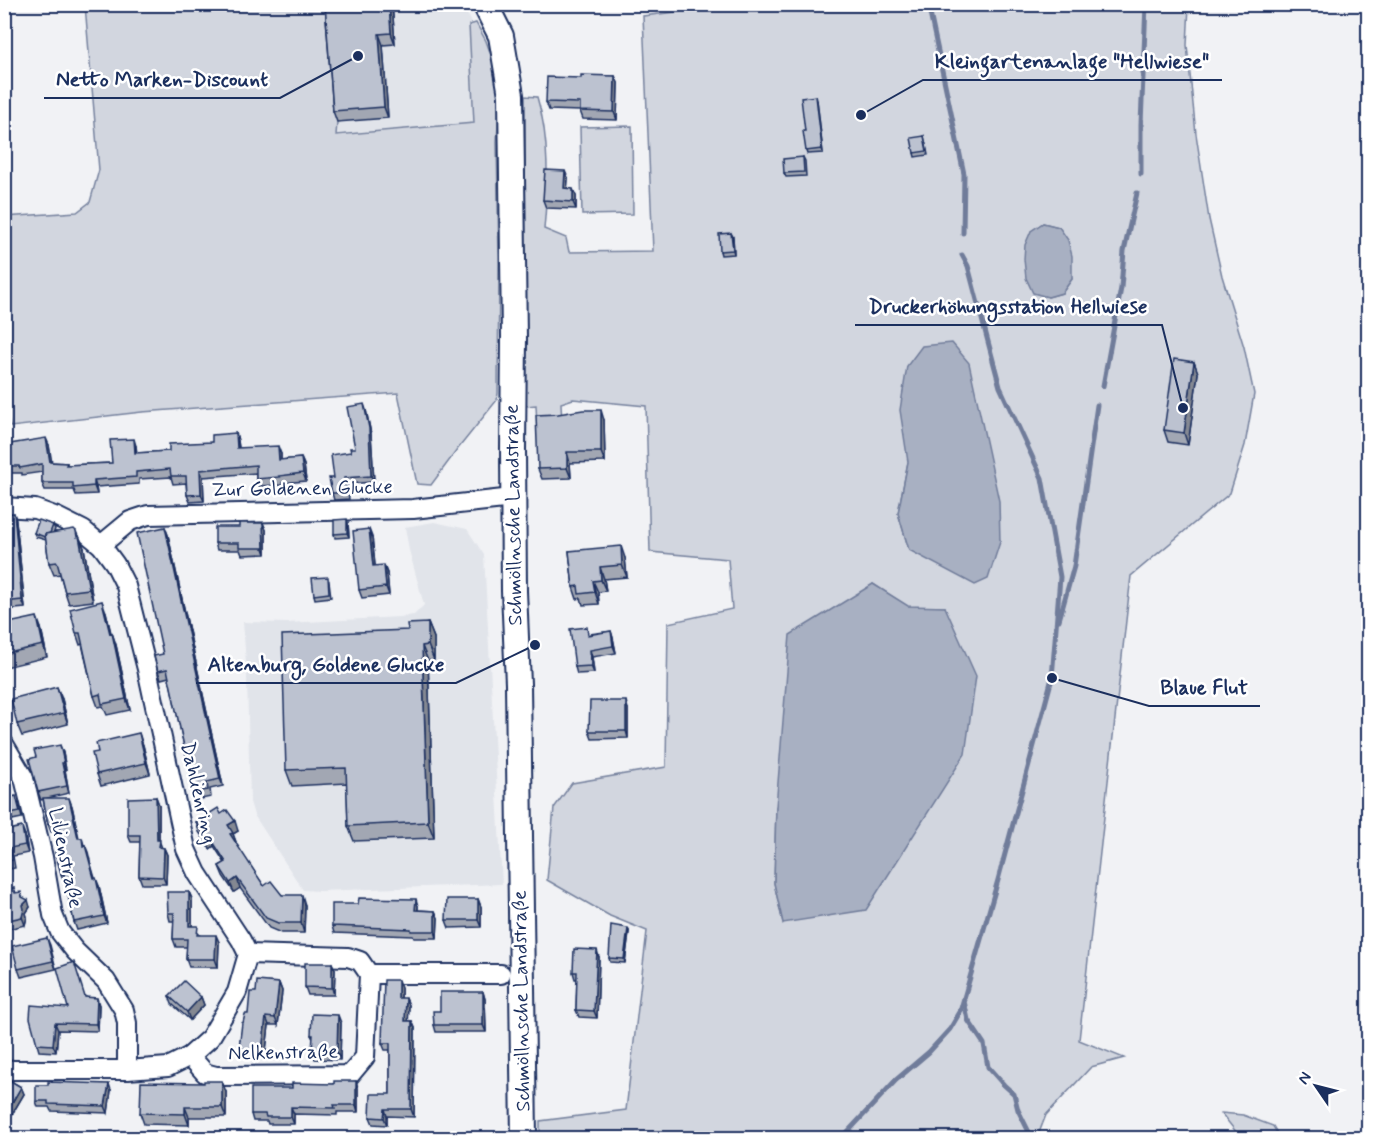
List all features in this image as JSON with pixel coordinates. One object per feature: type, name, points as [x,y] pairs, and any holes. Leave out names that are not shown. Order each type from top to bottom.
[{"type":"main road","name":"Schmöllnsche Landstraße","points":[[485,4],[501,36],[511,95],[514,591],[518,684],[524,1138]]},
{"type":"street","name":"Zur Goldenen Glucke","points":[[102,545],[130,521],[148,515],[413,509],[513,498]]},
{"type":"street","name":"Dahlienring","points":[[4,507],[35,509],[83,530],[102,545],[115,564],[126,586],[147,669],[186,849],[196,873],[248,954]]},
{"type":"street","name":"Lilienstraße","points":[[4,744],[24,778],[43,857],[53,915],[60,932],[75,951],[106,981],[124,1010],[127,1023],[127,1070]]},
{"type":"street","points":[[4,1069],[127,1070],[168,1067],[190,1056],[210,1038],[237,992],[248,954],[348,957],[360,961],[369,974],[501,974]]},
{"type":"street","name":"Nelkenstraße","points":[[190,1056],[205,1073],[216,1076],[350,1075],[365,1057],[369,974]]},
{"type":"shaded area","points":[[717,4],[1189,5],[1187,45],[1196,134],[1209,219],[1222,276],[1244,347],[1254,394],[1245,445],[1230,493],[1131,576],[1079,1040],[1124,1058],[1091,1067],[1046,1115],[1037,1138],[540,1138],[540,1121],[626,1110],[647,931],[610,916],[547,880],[554,808],[572,783],[666,767],[668,623],[732,609],[728,559],[650,552],[646,406],[573,399],[561,403],[562,424],[537,425],[536,405],[526,406],[525,96],[537,97],[544,129],[547,179],[544,229],[566,238],[569,252],[653,251],[643,16],[716,7]],"holes":[[[1043,223],[1059,227],[1072,279],[1062,293],[1048,297],[1031,231]],[[908,462],[909,550],[898,513]],[[873,584],[908,607],[945,607],[783,923],[774,883],[776,807]]]},
{"type":"shaded area","points":[[85,5],[329,5],[336,135],[474,123],[469,25],[476,23],[494,63],[498,85],[498,393],[497,400],[431,485],[417,484],[398,393],[142,412],[10,427],[4,399],[4,217],[77,212],[90,202],[99,170]]},
{"type":"shaded area","points":[[326,5],[458,5],[469,17],[483,44],[488,144],[334,145]]},
{"type":"shaded area","points":[[632,126],[633,214],[582,215],[580,127]]},
{"type":"shaded area","points":[[434,522],[467,529],[484,555],[502,884],[303,890],[254,815],[250,802],[247,677],[243,622],[287,623],[414,615],[424,605],[405,527]]},
{"type":"shaded area","points":[[1221,1113],[1243,1115],[1273,1126],[1280,1138],[1241,1138]]},
{"type":"water","points":[[1043,223],[1059,227],[1068,240],[1072,256],[1072,279],[1062,293],[1048,297],[1033,293],[1026,278],[1024,259],[1025,245],[1031,231]]},
{"type":"water","points":[[952,343],[969,363],[999,501],[1000,542],[988,579],[975,585],[909,550],[898,513],[908,462],[900,410],[907,366],[922,346]]},
{"type":"water","points":[[873,584],[908,606],[945,607],[976,676],[965,754],[866,910],[783,923],[774,883],[776,807],[790,635]]},
{"type":"building","points":[[325,4],[389,4],[391,33],[379,34],[384,107],[333,111]]},
{"type":"building","points":[[581,75],[615,76],[614,112],[580,111],[580,103],[546,102],[547,77],[581,78]]},
{"type":"building","points":[[816,96],[822,149],[806,151],[801,98]]},
{"type":"building","points":[[924,136],[927,151],[914,153],[911,138]]},
{"type":"building","points":[[803,157],[804,172],[784,173],[783,159]]},
{"type":"building","points":[[545,170],[565,171],[564,188],[573,189],[573,202],[543,200]]},
{"type":"building","points":[[731,233],[733,250],[720,251],[719,234]]},
{"type":"building","points":[[1174,359],[1194,362],[1184,433],[1164,430]]},
{"type":"building","points":[[364,404],[369,428],[371,476],[344,478],[347,493],[332,493],[329,478],[334,478],[331,455],[351,452],[350,448],[355,448],[347,407]]},
{"type":"building","points":[[601,410],[601,452],[567,452],[567,468],[538,469],[536,415]]},
{"type":"building","points":[[236,433],[237,448],[278,446],[279,460],[301,458],[303,473],[256,479],[256,465],[200,470],[201,494],[187,495],[186,476],[171,476],[170,469],[136,472],[136,477],[94,480],[94,486],[73,488],[73,483],[42,483],[42,464],[20,468],[19,466],[4,466],[4,445],[46,438],[50,462],[67,463],[66,465],[112,463],[110,440],[134,439],[135,453],[169,451],[169,444],[212,442],[212,435]]},
{"type":"building","points":[[14,513],[22,600],[4,602],[4,514]]},
{"type":"building","points":[[347,519],[347,533],[334,534],[334,520]]},
{"type":"building","points":[[39,520],[53,525],[50,533],[45,534],[45,537],[34,533]]},
{"type":"building","points":[[239,523],[263,523],[264,548],[239,548],[239,543],[215,543],[215,527],[239,527]]},
{"type":"building","points":[[165,527],[220,779],[207,782],[208,790],[194,792],[167,669],[158,671],[154,656],[163,654],[137,533]]},
{"type":"building","points":[[74,529],[77,537],[79,536],[89,589],[65,592],[57,562],[49,563],[45,534]]},
{"type":"building","points":[[369,529],[373,566],[384,565],[386,587],[359,590],[353,531]]},
{"type":"building","points":[[621,546],[622,565],[600,567],[601,580],[593,581],[595,592],[579,594],[578,586],[573,587],[569,551]]},
{"type":"building","points":[[328,577],[329,593],[314,595],[312,578]]},
{"type":"building","points":[[102,601],[110,634],[112,633],[126,699],[102,704],[100,694],[94,696],[80,633],[76,633],[70,609]]},
{"type":"building","points":[[37,617],[43,645],[4,654],[4,624]]},
{"type":"building","points":[[428,623],[428,645],[422,646],[428,822],[348,826],[346,768],[286,770],[282,635],[408,630],[407,624]]},
{"type":"building","points":[[587,627],[588,635],[611,631],[613,646],[590,650],[591,666],[575,667],[570,629]]},
{"type":"building","points":[[57,687],[64,713],[17,724],[11,699]]},
{"type":"building","points":[[590,701],[626,701],[626,731],[589,731]]},
{"type":"building","points":[[139,733],[146,763],[97,774],[92,753],[98,752],[96,743]]},
{"type":"building","points":[[60,745],[67,786],[38,792],[29,759],[36,757],[34,750]]},
{"type":"building","points":[[4,784],[7,798],[16,796],[20,812],[10,814],[9,806],[4,806]]},
{"type":"building","points":[[156,797],[157,840],[160,840],[159,847],[164,848],[163,877],[139,876],[140,835],[128,835],[128,798]]},
{"type":"building","points":[[43,798],[69,798],[78,838],[82,838],[94,878],[96,878],[104,916],[74,922],[64,874],[61,874],[55,852],[64,850],[58,822],[48,824]]},
{"type":"building","points":[[218,808],[221,814],[227,810],[235,821],[228,825],[233,833],[230,834],[264,886],[271,881],[282,895],[302,895],[301,923],[278,923],[266,918],[237,878],[230,883],[219,866],[226,862],[210,837],[207,839],[196,822]]},
{"type":"building","points":[[22,827],[25,845],[10,848],[13,860],[4,862],[4,831]]},
{"type":"building","points":[[4,880],[6,889],[14,888],[15,893],[21,892],[22,897],[28,900],[23,905],[22,917],[4,921]]},
{"type":"building","points":[[167,892],[189,892],[189,926],[198,926],[197,935],[216,935],[215,959],[186,959],[187,939],[173,939],[174,913],[168,913]]},
{"type":"building","points":[[359,898],[416,899],[415,910],[435,911],[435,931],[332,926],[332,904],[358,904]]},
{"type":"building","points":[[447,899],[478,899],[478,920],[446,920]]},
{"type":"building","points":[[611,925],[628,928],[624,959],[609,958]]},
{"type":"building","points":[[47,938],[53,961],[18,969],[12,946]]},
{"type":"building","points":[[574,949],[597,950],[594,1011],[576,1010],[577,972],[573,972]]},
{"type":"building","points":[[74,962],[85,997],[97,998],[96,1024],[55,1023],[53,1045],[37,1044],[30,1018],[31,1005],[68,1008],[57,968]]},
{"type":"building","points":[[305,963],[332,963],[332,988],[305,987]]},
{"type":"building","points":[[384,980],[398,980],[398,998],[406,998],[405,1021],[412,1021],[411,1109],[385,1109],[384,1118],[370,1117],[371,1094],[390,1094],[390,1043],[382,1043]]},
{"type":"building","points":[[184,981],[201,997],[187,1012],[169,996]]},
{"type":"building","points":[[257,981],[279,983],[275,1018],[266,1017],[262,1051],[239,1048],[242,1023],[245,1014],[248,1014],[250,992],[256,992]]},
{"type":"building","points":[[440,992],[483,992],[483,1025],[434,1025],[433,1011],[440,1011]]},
{"type":"building","points":[[312,1014],[338,1015],[337,1052],[312,1051]]},
{"type":"building","points":[[4,1077],[21,1087],[9,1108],[4,1106]]},
{"type":"building","points":[[204,1081],[222,1081],[222,1107],[185,1107],[185,1114],[140,1113],[141,1082],[204,1083]]},
{"type":"building","points":[[334,1081],[356,1081],[356,1105],[334,1105],[335,1108],[291,1107],[291,1117],[266,1117],[265,1114],[251,1114],[251,1088],[292,1088],[292,1083],[334,1084]]},
{"type":"building","points":[[48,1082],[109,1084],[105,1106],[48,1104],[48,1101],[36,1101],[36,1085],[48,1085]]},
{"type":"waterway","points":[[928,4],[964,174],[963,233]]},
{"type":"waterway","points":[[1141,174],[1146,4]]},
{"type":"waterway","points":[[1103,386],[1121,288],[1124,251],[1137,193]]},
{"type":"waterway","points":[[842,1138],[896,1080],[929,1052],[950,1029],[960,1012],[1052,678],[1060,577],[1042,478],[1000,387],[968,266],[962,255]]},
{"type":"waterway","points":[[1059,620],[1074,566],[1097,405]]},
{"type":"waterway","points":[[964,1001],[968,1020],[984,1044],[988,1067],[1014,1094],[1018,1110],[1032,1138]]},
{"type":"place","name":"Netto Marken-Discount","points":[[358,56]]},
{"type":"place","name":"Kleingartenanlage \"Hellwiese\"","points":[[861,115]]},
{"type":"place","name":"Druckerhöhungsstation Hellwiese","points":[[1183,408]]},
{"type":"place","name":"Altenburg, Goldene Glucke","points":[[535,645]]},
{"type":"place","name":"Blaue Flut","points":[[1052,678]]}]
